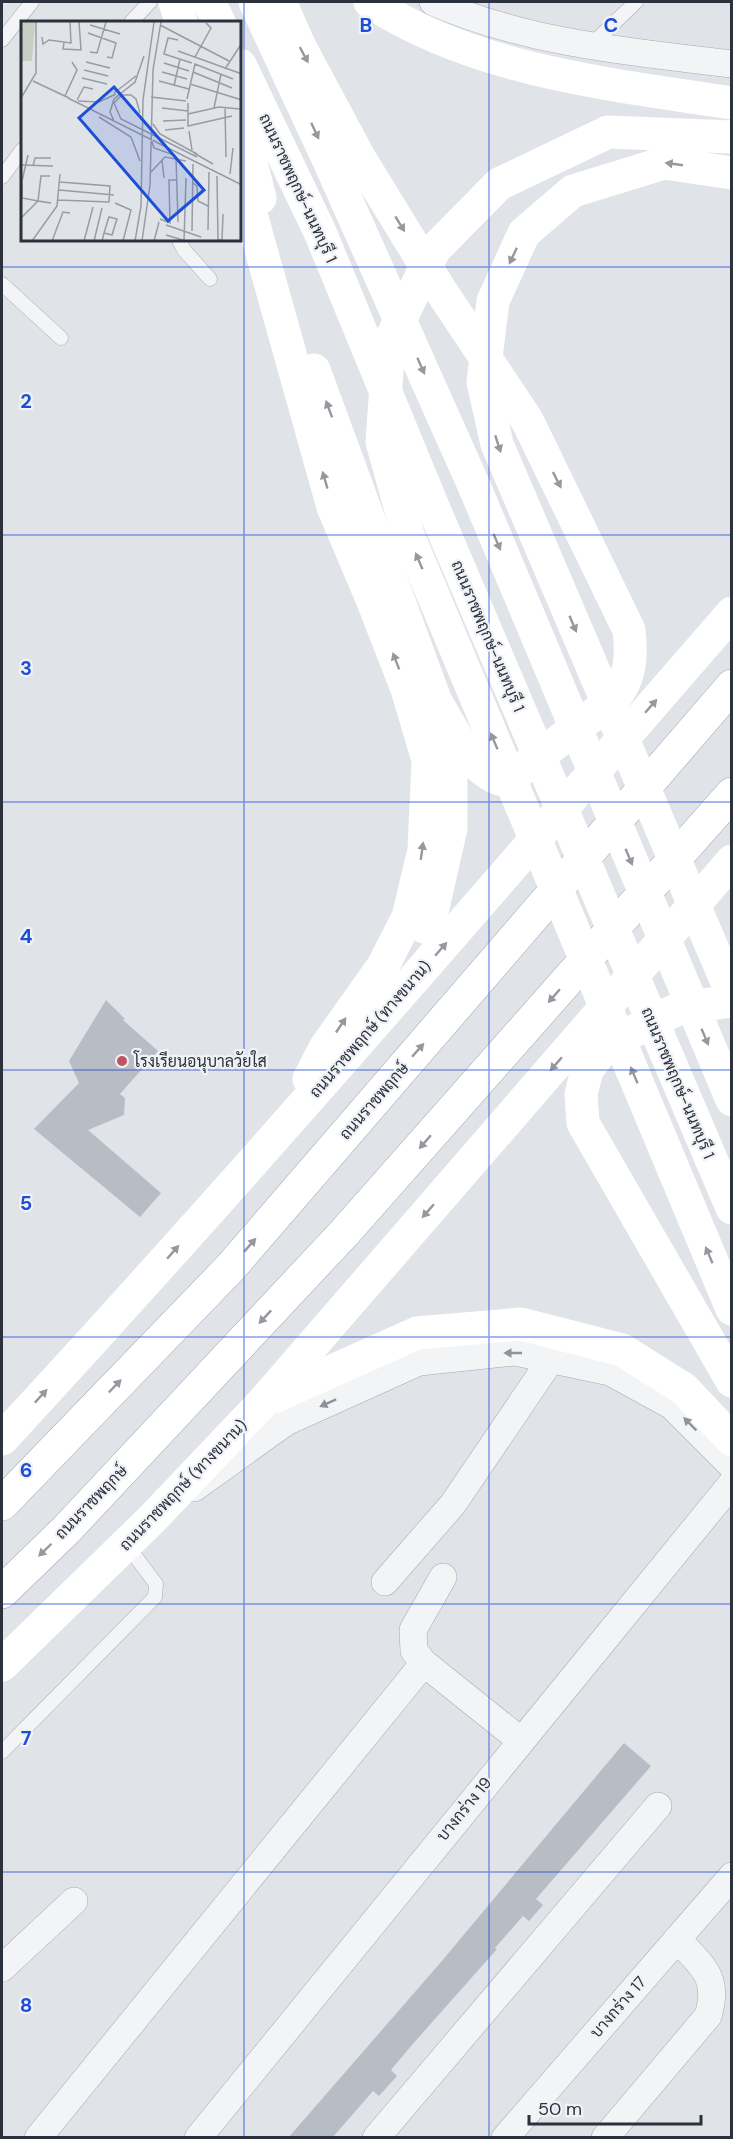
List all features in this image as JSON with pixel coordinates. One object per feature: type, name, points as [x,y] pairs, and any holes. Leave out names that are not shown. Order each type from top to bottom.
[{"type":"main road","points":[[175,2],[181,21]]},
{"type":"main road","points":[[209,2],[217,21]]},
{"type":"main road","points":[[255,2],[334,171],[475,488],[732,1101]]},
{"type":"main road","points":[[280,2],[300,47],[359,157],[441,291],[527,420],[629,630],[632,654],[629,673],[613,700],[506,781],[493,778],[478,767],[436,702]]},
{"type":"main road","points":[[370,2],[394,18],[482,54],[583,79],[732,103]]},
{"type":"main road","name":"ถนนราชพฤกษ์-นนทบุรี 1","points":[[242,69],[320,232],[434,509],[732,1208]]},
{"type":"main road","points":[[242,127],[284,288],[436,702],[451,766],[451,828],[444,868],[432,912],[365,1037]]},
{"type":"main road","points":[[732,136],[608,132],[499,184],[434,250],[389,343],[382,442],[408,535],[732,1309]]},
{"type":"main road","points":[[732,173],[664,162],[573,191],[524,233],[493,301],[483,382],[497,444],[732,994]]},
{"type":"main road","points":[[242,181],[333,507],[403,679],[428,760],[424,850],[408,917],[383,966],[325,1048],[280,1130]]},
{"type":"main road","name":"ถนนราชพฤกษ์ (ทางขนาน)","points":[[2,1439],[151,1277],[365,1037],[732,613]]},
{"type":"main road","name":"ถนนราชพฤกษ์","points":[[2,1504],[231,1267],[732,686]]},
{"type":"main road","name":"ถนนราชพฤกษ์","points":[[2,1592],[66,1530],[345,1232],[732,795]]},
{"type":"main road","name":"ถนนราชพฤกษ์ (ทางขนาน)","points":[[2,1665],[152,1519],[264,1401],[732,861]]},
{"type":"main road","points":[[732,1001],[680,1008],[606,1045],[587,1070],[581,1094],[583,1124],[732,1382]]},
{"type":"main road","points":[[264,1401],[417,1333],[520,1324],[622,1350],[684,1389],[732,1440]]},
{"type":"street","points":[[433,2],[514,31],[590,47],[732,64]]},
{"type":"street","points":[[152,1519],[286,1422],[419,1362],[515,1352],[552,1358],[609,1372],[672,1406],[732,1466]]},
{"type":"street","points":[[385,1582],[453,1504],[552,1358]]},
{"type":"street","name":"บางกร่าง 19","points":[[198,2138],[520,1740],[732,1483]]},
{"type":"street","points":[[443,1577],[413,1630],[414,1651],[424,1663],[520,1740]]},
{"type":"street","points":[[38,2138],[424,1663]]},
{"type":"street","points":[[376,2138],[658,1806]]},
{"type":"street","name":"บางกร่าง 17","points":[[505,2138],[732,1876]]},
{"type":"street","points":[[2,1968],[74,1901]]},
{"type":"street","points":[[605,2138],[708,2016],[713,1998],[712,1983],[706,1971],[677,1939]]},
{"type":"lane","points":[[2,40],[32,2]]},
{"type":"lane","points":[[132,21],[150,2]]},
{"type":"lane","points":[[590,47],[636,2]]},
{"type":"lane","points":[[4,168],[21,151]]},
{"type":"lane","points":[[180,242],[184,250],[210,279]]},
{"type":"lane","points":[[2,284],[61,338]]},
{"type":"lane","points":[[2,1752],[155,1597],[156,1584],[126,1544]]},
{"type":"building","points":[[106,1000],[125,1019],[123,1020],[158,1051],[120,1094],[125,1098],[124,1115],[88,1130],[161,1193],[140,1217],[34,1129],[79,1083],[69,1061]]},
{"type":"building","points":[[624,1743],[651,1766],[536,1899],[543,1905],[529,1921],[523,1916],[495,1948],[497,1949],[391,2070],[397,2076],[379,2096],[373,2091],[332,2138],[288,2138],[441,1962]]},
{"type":"place","name":"โรงเรียนอนุบาลวัยใส","points":[[122,1061]]}]
